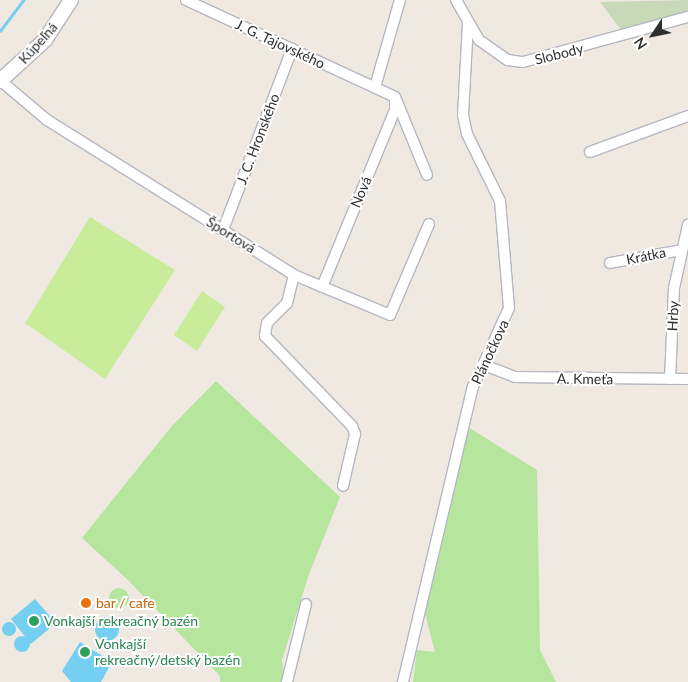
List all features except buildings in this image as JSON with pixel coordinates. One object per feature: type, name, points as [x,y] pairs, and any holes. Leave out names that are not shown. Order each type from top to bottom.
[{"type":"street","name":"Kúpeľná","points":[[0,81],[45,40],[71,0]]},
{"type":"street","name":"J. G. Tajovského","points":[[186,0],[395,96]]},
{"type":"street","points":[[374,87],[400,0]]},
{"type":"street","name":"Slobody","points":[[456,0],[468,23],[492,52],[523,62],[688,17]]},
{"type":"street","name":"Plánočkova","points":[[403,682],[473,387],[509,308],[510,286],[500,201],[467,134],[463,115],[468,23]]},
{"type":"street","name":"J. C. Hronského","points":[[223,230],[292,49]]},
{"type":"street","name":"Športová","points":[[0,81],[47,120],[294,275],[390,315],[429,224]]},
{"type":"street","points":[[395,96],[427,175]]},
{"type":"street","name":"Nová","points":[[322,287],[395,110],[395,96]]},
{"type":"street","points":[[590,152],[688,116]]},
{"type":"street","name":"Hrby","points":[[670,379],[674,288],[688,225]]},
{"type":"street","name":"Krátka","points":[[610,263],[682,250]]},
{"type":"street","points":[[294,275],[287,303],[267,323],[265,336],[352,426],[354,434],[343,486]]},
{"type":"street","name":"A. Kmeťa","points":[[484,365],[515,377],[688,378]]},
{"type":"street","points":[[288,682],[306,604]]},
{"type":"green space","points":[[688,0],[688,11],[621,30],[600,2]]},
{"type":"green space","points":[[90,217],[175,270],[105,379],[25,323]]},
{"type":"green space","points":[[202,291],[225,307],[197,351],[174,335]]},
{"type":"green space","points":[[216,381],[340,497],[309,574],[282,660],[284,682],[220,682],[220,676],[128,580],[82,538],[171,427]]},
{"type":"green space","points":[[468,427],[537,470],[540,650],[556,682],[413,682],[417,650],[435,652],[423,606]]},
{"type":"green space","points":[[119,588],[126,591],[129,598],[126,605],[119,608],[112,605],[109,598],[112,591]]},
{"type":"water","name":"Vonkajší rekreačný bazén","points":[[35,599],[56,623],[31,644],[11,619]]},
{"type":"water","points":[[107,617],[112,618],[118,624],[118,634],[112,640],[107,641],[102,640],[96,634],[95,629],[96,624],[102,618]]},
{"type":"water","points":[[6,622],[12,622],[16,629],[12,636],[6,636],[2,632],[2,626]]},
{"type":"water","points":[[22,636],[30,644],[22,652],[14,644]]},
{"type":"water","name":"Vonkajší rekreačný/detský bazén","points":[[80,642],[112,662],[101,682],[71,682],[62,671]]},
{"type":"waterway","points":[[0,31],[23,0]]},
{"type":"place","name":"bar / cafe","points":[[86,603]]},
{"type":"place","name":"Vonkajší rekreačný bazén","points":[[34,621]]},
{"type":"place","name":"Vonkajší rekreačný/detský bazén","points":[[85,652]]}]
